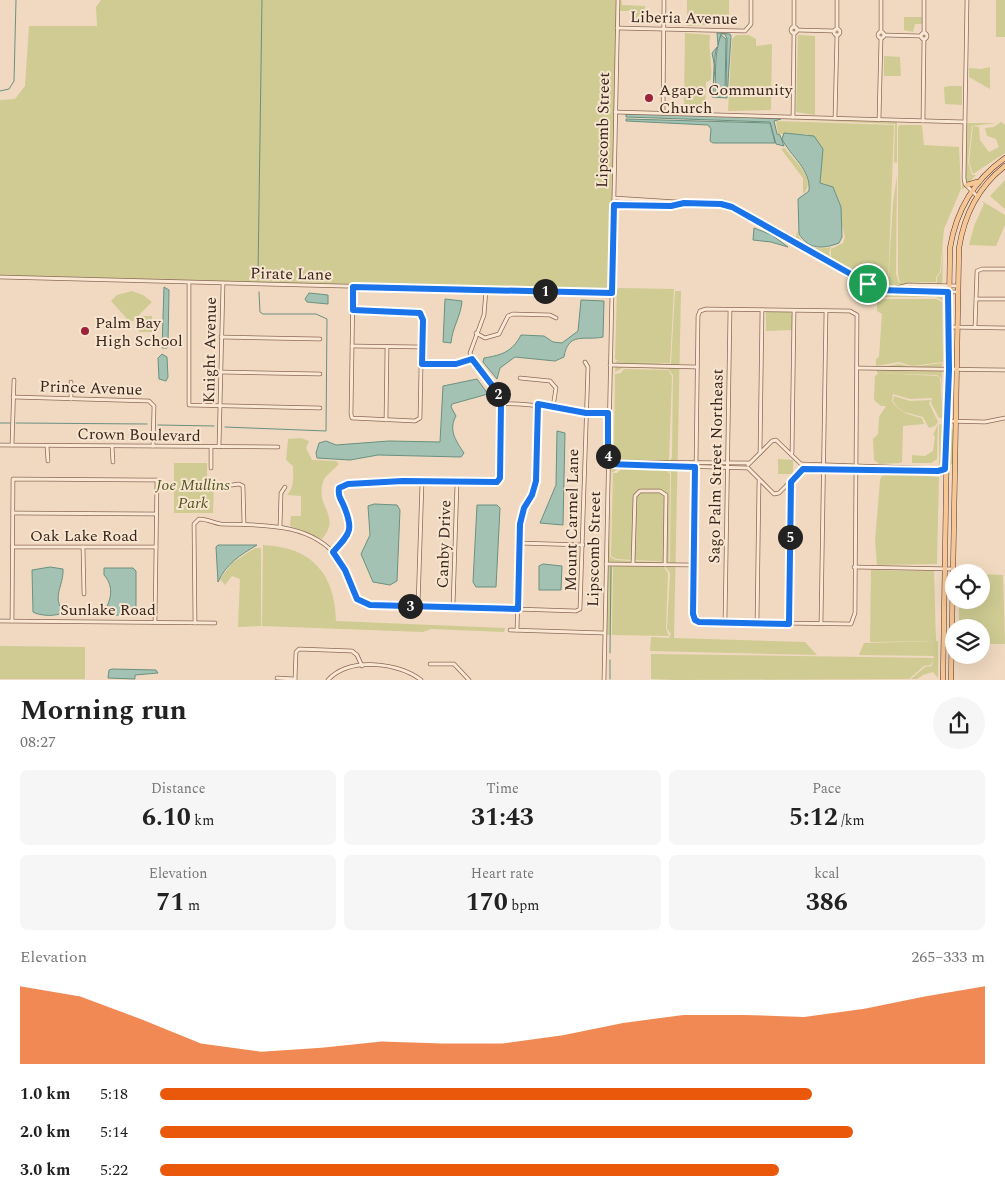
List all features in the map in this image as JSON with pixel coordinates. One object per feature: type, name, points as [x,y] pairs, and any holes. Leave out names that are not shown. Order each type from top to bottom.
[{"type":"main road","points":[[943,680],[943,569],[949,370],[948,292],[952,236],[960,212],[972,191],[1005,158]]},
{"type":"main road","points":[[952,564],[957,286],[961,236],[968,213],[977,196],[991,178],[1005,166]]},
{"type":"main road","points":[[966,185],[979,182]]},
{"type":"main road","points":[[951,680],[952,609]]},
{"type":"street","name":"Lipscomb Street","points":[[604,680],[618,0]]},
{"type":"street","points":[[663,113],[664,0]]},
{"type":"street","name":"Liberia Avenue","points":[[617,28],[742,31],[750,26],[751,0]]},
{"type":"street","points":[[794,0],[796,29]]},
{"type":"street","points":[[835,118],[837,0]]},
{"type":"street","points":[[879,120],[882,35],[881,0]]},
{"type":"street","points":[[923,121],[924,0]]},
{"type":"street","points":[[967,0],[964,178],[966,185],[977,196]]},
{"type":"street","points":[[793,117],[794,34],[791,30],[836,31]]},
{"type":"street","points":[[882,35],[923,34]]},
{"type":"street","points":[[615,112],[965,122]]},
{"type":"street","points":[[614,198],[665,203],[721,204],[732,207],[868,284],[886,290],[957,292]]},
{"type":"street","points":[[614,205],[665,203],[673,205],[684,203]]},
{"type":"street","points":[[975,327],[976,273],[982,269],[1005,269]]},
{"type":"street","name":"Pirate Lane","points":[[0,277],[612,293]]},
{"type":"street","points":[[189,283],[187,400],[189,405],[320,408]]},
{"type":"street","name":"Knight Avenue","points":[[219,447],[223,284]]},
{"type":"street","points":[[916,285],[917,292]]},
{"type":"street","points":[[886,290],[916,285],[957,286]]},
{"type":"street","points":[[353,287],[352,418],[415,421],[420,418],[423,320],[420,313],[353,310]]},
{"type":"street","points":[[333,552],[347,537],[350,529],[350,520],[338,494],[339,488],[343,484],[422,482],[493,484],[500,478],[501,404],[498,393],[472,359],[471,346],[484,315],[486,290]]},
{"type":"street","points":[[976,298],[1005,299]]},
{"type":"street","points":[[730,310],[854,312],[858,318],[855,613],[851,624],[789,624],[695,620],[694,565],[698,316],[700,311],[730,310]]},
{"type":"street","name":"Sago Palm Street Northeast","points":[[725,622],[730,310]]},
{"type":"street","points":[[760,453],[762,310]]},
{"type":"street","points":[[792,453],[794,311]]},
{"type":"street","points":[[821,624],[826,311]]},
{"type":"street","points":[[476,333],[485,338],[493,338],[499,334],[508,316],[513,314],[550,314],[556,318]]},
{"type":"street","points":[[948,327],[1005,328]]},
{"type":"street","points":[[221,337],[320,339]]},
{"type":"street","points":[[352,346],[422,347]]},
{"type":"street","points":[[386,420],[387,347]]},
{"type":"street","points":[[422,364],[456,364],[472,359]]},
{"type":"street","name":"Mount Carmel Lane","points":[[195,623],[195,520],[208,518],[218,524],[270,524],[312,538],[333,552],[345,570],[357,599],[370,605],[576,611],[580,609],[588,368],[585,362]]},
{"type":"street","points":[[610,365],[697,367]]},
{"type":"street","points":[[857,368],[1005,370]]},
{"type":"street","points":[[220,372],[320,374]]},
{"type":"street","points":[[520,378],[550,381],[556,388],[553,407]]},
{"type":"street","points":[[12,446],[14,380]]},
{"type":"street","points":[[71,382],[71,399]]},
{"type":"street","name":"Prince Avenue","points":[[13,397],[153,402],[153,446]]},
{"type":"street","points":[[501,404],[538,404],[586,413],[608,413]]},
{"type":"street","points":[[516,630],[521,516],[536,481],[538,404]]},
{"type":"street","points":[[947,421],[985,422],[1005,418]]},
{"type":"street","points":[[728,466],[748,463],[776,440],[792,453],[803,467]]},
{"type":"street","name":"Crown Boulevard","points":[[0,445],[278,447]]},
{"type":"street","points":[[48,446],[48,461]]},
{"type":"street","points":[[112,446],[112,462]]},
{"type":"street","points":[[211,447],[211,468]]},
{"type":"street","points":[[748,463],[748,468]]},
{"type":"street","points":[[608,464],[748,468],[774,494],[780,493],[803,467]]},
{"type":"street","points":[[803,467],[938,471],[954,469]]},
{"type":"street","points":[[12,621],[12,479],[157,480],[155,622]]},
{"type":"street","points":[[757,623],[759,480]]},
{"type":"street","points":[[418,606],[422,482]]},
{"type":"street","points":[[789,624],[791,482]]},
{"type":"street","name":"Canby Drive","points":[[453,607],[458,483]]},
{"type":"street","points":[[225,486],[238,484],[243,486],[244,524]]},
{"type":"street","points":[[280,527],[281,493],[284,487]]},
{"type":"street","points":[[633,564],[635,496],[640,491],[660,491],[666,495],[665,565]]},
{"type":"street","points":[[12,512],[156,514]]},
{"type":"street","points":[[520,544],[583,545]]},
{"type":"street","name":"Oak Lake Road","points":[[12,547],[156,548]]},
{"type":"street","points":[[83,548],[84,594]]},
{"type":"street","points":[[606,564],[694,565]]},
{"type":"street","points":[[854,567],[943,569]]},
{"type":"street","name":"Sunlake Road","points":[[0,621],[215,623]]},
{"type":"street","points":[[510,630],[604,633]]},
{"type":"street","points":[[277,678],[295,679],[296,652],[299,649],[352,651],[357,655],[362,666]]},
{"type":"street","points":[[328,680],[335,673],[380,663],[404,671],[421,680]]},
{"type":"street","points":[[430,664],[454,664],[469,680]]},
{"type":"green space","points":[[101,0],[617,0],[612,293],[0,277],[0,100],[15,99],[25,86],[29,26],[97,26],[96,7]]},
{"type":"green space","points":[[619,0],[621,0],[622,5],[645,6],[644,24],[636,24],[635,11],[619,11]]},
{"type":"green space","points":[[687,0],[729,0],[729,23],[687,26]]},
{"type":"green space","points":[[996,0],[1005,0],[1005,37],[996,37]]},
{"type":"green space","points":[[904,17],[922,17],[922,24],[915,24],[913,32],[904,30]]},
{"type":"green space","points":[[685,33],[710,35],[711,80],[706,82],[705,109],[684,109]]},
{"type":"green space","points":[[736,35],[749,35],[756,39],[756,46],[772,44],[771,110],[728,111],[732,39]]},
{"type":"green space","points":[[798,35],[815,36],[815,115],[796,112]]},
{"type":"green space","points":[[884,56],[900,57],[901,76],[884,76]]},
{"type":"green space","points":[[990,67],[990,89],[969,77],[969,68],[981,69]]},
{"type":"green space","points":[[962,86],[962,105],[945,104],[944,87]]},
{"type":"green space","points":[[781,119],[897,122],[897,163],[894,162],[895,124]]},
{"type":"green space","points":[[776,121],[894,125],[888,285],[875,283],[831,258],[831,249],[843,243],[845,237],[841,221],[840,203],[834,189],[820,183],[823,149],[807,134],[778,134]]},
{"type":"green space","points":[[1001,122],[1005,125],[1005,153],[973,174],[969,162],[973,126],[979,127],[980,140],[989,152],[999,147],[996,139],[987,136],[985,128],[994,127]]},
{"type":"green space","points":[[997,123],[972,126],[968,162],[972,175],[976,175],[962,190],[964,124]]},
{"type":"green space","points":[[900,125],[922,125],[924,145],[959,147],[961,189],[944,229],[940,272],[936,277],[936,282],[900,283],[898,275],[898,127]]},
{"type":"green space","points":[[785,148],[802,168],[808,180],[808,186],[803,193],[803,178],[781,149]]},
{"type":"green space","points":[[897,175],[896,274],[899,283],[937,283],[937,277],[941,272],[943,244],[942,300],[936,297],[879,297],[878,294],[873,294],[740,212],[722,203],[724,199],[796,237],[797,230],[801,240],[810,246],[815,248],[831,247],[829,253],[831,259],[875,285],[888,286],[893,203]]},
{"type":"green space","points":[[1005,180],[1005,209],[990,196]]},
{"type":"green space","points":[[982,201],[1005,215],[1005,225],[996,246],[969,245],[974,226],[984,204]]},
{"type":"green space","points":[[617,289],[674,289],[670,363],[620,362],[615,359]]},
{"type":"green space","points":[[132,291],[143,295],[152,302],[133,321],[129,321],[111,301],[117,295]]},
{"type":"green space","points":[[675,291],[681,291],[674,638],[805,642],[817,655],[650,651],[651,637],[669,638],[671,634],[667,629],[670,573],[665,566],[612,565],[611,635],[606,635],[611,496],[610,557],[616,560],[670,563],[671,473],[666,469],[622,467],[612,473],[613,429],[613,455],[620,461],[670,461],[672,457],[673,375],[668,369],[624,367],[615,372],[616,361],[671,364]]},
{"type":"green space","points":[[877,299],[936,299],[942,302],[943,362],[912,366],[899,362],[876,366],[876,359],[879,357],[882,314],[877,311]]},
{"type":"green space","points":[[766,312],[790,312],[793,315],[792,330],[766,331]]},
{"type":"green space","points":[[139,316],[152,316],[152,332],[139,332]]},
{"type":"green space","points":[[942,363],[942,392],[941,378],[937,375],[877,373],[877,368],[899,364],[912,367]]},
{"type":"green space","points":[[624,369],[668,370],[672,376],[669,460],[621,460],[614,455],[615,374],[621,373]]},
{"type":"green space","points":[[879,373],[937,376],[940,378],[943,418],[939,418],[931,403],[932,398],[910,399],[893,394],[892,401],[898,408],[905,413],[922,418],[924,424],[903,426],[902,462],[900,463],[879,464],[874,460],[873,439],[878,434],[879,417],[886,406],[881,406],[874,400],[875,376]]},
{"type":"green space","points":[[894,396],[910,401],[931,400],[929,403],[938,422],[935,426],[929,428],[923,417],[904,412],[897,407],[893,401]]},
{"type":"green space","points":[[938,424],[937,459],[931,463],[912,463],[912,455],[925,456],[933,451],[935,436],[933,435]]},
{"type":"green space","points":[[939,424],[943,425],[944,461],[939,465]]},
{"type":"green space","points":[[951,427],[953,430],[953,463],[950,465]]},
{"type":"green space","points":[[301,438],[309,441],[306,448],[312,460],[336,461],[339,464],[323,482],[322,498],[329,517],[329,524],[322,539],[290,526],[291,516],[301,516],[301,496],[287,495],[293,478],[293,466],[286,460],[288,439]]},
{"type":"green space","points":[[778,459],[793,460],[793,474],[778,474]]},
{"type":"green space","name":"Joe Mullins Park","points":[[174,463],[207,463],[207,480],[214,480],[213,513],[174,513]]},
{"type":"green space","points":[[622,468],[666,470],[670,474],[669,562],[616,559],[611,556],[613,473],[617,473]]},
{"type":"green space","points":[[888,473],[939,477],[937,564],[877,565],[875,541],[880,481],[881,477]]},
{"type":"green space","points":[[263,545],[295,551],[317,566],[331,590],[335,604],[336,621],[505,628],[504,632],[431,629],[423,632],[262,626]]},
{"type":"green space","points":[[255,548],[261,548],[261,626],[238,627],[240,579],[232,576],[225,585],[220,579],[232,563]]},
{"type":"green space","points":[[613,566],[664,567],[668,573],[666,629],[669,636],[612,635]]},
{"type":"green space","points":[[871,570],[934,571],[936,641],[870,642]]},
{"type":"green space","points":[[990,574],[1003,575],[1005,644],[990,644],[990,619],[959,619],[959,609],[990,609]]},
{"type":"green space","points":[[938,641],[938,678],[933,672],[917,679],[911,679],[925,667],[932,666],[934,656],[859,655],[864,643]]},
{"type":"green space","points":[[0,646],[85,647],[85,679],[0,679]]},
{"type":"green space","points":[[651,654],[934,658],[931,665],[924,666],[909,679],[675,680],[651,679]]},
{"type":"shaded area","points":[[717,33],[730,34],[727,98],[712,97],[714,82],[713,93],[725,95],[727,39],[725,34],[721,34],[718,45]]},
{"type":"shaded area","points":[[721,35],[726,39],[725,90],[722,94],[715,93],[716,56]]},
{"type":"shaded area","points":[[718,46],[716,49],[714,64],[712,53]]},
{"type":"shaded area","points":[[686,111],[704,112],[705,115],[781,119],[774,121],[777,134],[780,135],[784,146],[776,144],[770,122],[626,117],[626,114],[685,114]]},
{"type":"shaded area","points":[[626,119],[770,123],[775,143],[713,143],[710,141],[711,129],[708,125],[626,121]]},
{"type":"shaded area","points":[[784,133],[814,136],[823,149],[820,183],[833,187],[841,207],[842,237],[839,243],[817,247],[807,243],[799,234],[798,199],[809,191],[809,183],[804,170],[782,139]]},
{"type":"shaded area","points":[[754,228],[772,235],[788,247],[771,242],[753,240]]},
{"type":"shaded area","points":[[164,287],[169,290],[167,348],[162,348]]},
{"type":"shaded area","points":[[309,293],[328,295],[328,304],[307,302],[305,299]]},
{"type":"shaded area","points":[[445,299],[462,301],[451,343],[443,342]]},
{"type":"shaded area","points":[[581,300],[604,301],[603,337],[573,340],[569,343],[564,357],[555,361],[515,357],[500,368],[497,379],[483,362],[484,358],[506,352],[518,341],[521,335],[544,336],[553,342],[562,343],[578,331]]},
{"type":"shaded area","points":[[162,354],[167,357],[168,377],[166,381],[159,379],[158,358]]},
{"type":"shaded area","points":[[477,379],[488,394],[452,404],[451,407],[456,416],[453,426],[454,435],[464,453],[461,457],[378,455],[350,460],[317,458],[316,453],[319,443],[326,441],[336,445],[389,441],[440,442],[443,386]]},
{"type":"shaded area","points":[[557,431],[565,433],[563,525],[540,523],[556,485]]},
{"type":"shaded area","points":[[374,504],[397,505],[400,510],[397,581],[390,585],[373,582],[361,554],[370,535],[368,506]]},
{"type":"shaded area","points":[[477,505],[497,505],[500,508],[496,587],[476,587],[473,582]]},
{"type":"shaded area","points":[[218,545],[257,545],[234,560],[218,582],[216,547]]},
{"type":"shaded area","points":[[543,564],[562,566],[561,590],[539,590],[539,566]]},
{"type":"shaded area","points":[[50,567],[63,569],[58,596],[58,602],[64,612],[61,614],[48,615],[33,612],[32,570]]},
{"type":"shaded area","points":[[104,568],[133,568],[136,571],[136,615],[102,615],[108,605],[111,590],[110,584],[104,575]]},
{"type":"shaded area","points":[[109,670],[156,670],[158,673],[135,675],[135,679],[108,678]]},
{"type":"waterway","points":[[0,91],[9,89],[14,81],[16,0]]},
{"type":"waterway","points":[[258,275],[262,0]]},
{"type":"waterway","points":[[225,427],[326,431],[327,319],[316,314],[263,314],[260,312],[259,292]]},
{"type":"waterway","points":[[0,423],[10,423]]},
{"type":"waterway","points":[[16,423],[147,424]]},
{"type":"waterway","points":[[158,425],[214,426]]},
{"type":"waterway","points":[[610,653],[611,567]]},
{"type":"waterway","points":[[610,660],[610,679]]},
{"type":"place","name":"Agape Community Church","points":[[649,98]]},
{"type":"place","name":"Palm Bay High School","points":[[85,331]]},
{"type":"route","points":[[684,203],[721,204],[732,207],[868,284],[879,290],[894,292],[948,292],[949,370],[945,469],[938,471],[803,469],[791,482],[789,624],[699,622],[695,620],[693,614],[695,467],[612,466],[608,464],[608,413],[567,411],[538,404],[536,481],[532,495],[521,516],[520,524],[518,609],[370,605],[364,604],[353,594],[345,570],[333,552],[347,537],[350,529],[350,520],[338,494],[339,488],[343,484],[403,481],[493,484],[500,478],[502,413],[498,393],[472,359],[456,364],[422,364],[423,320],[420,313],[353,310],[353,287],[612,293],[614,205],[671,206],[684,203]]}]
